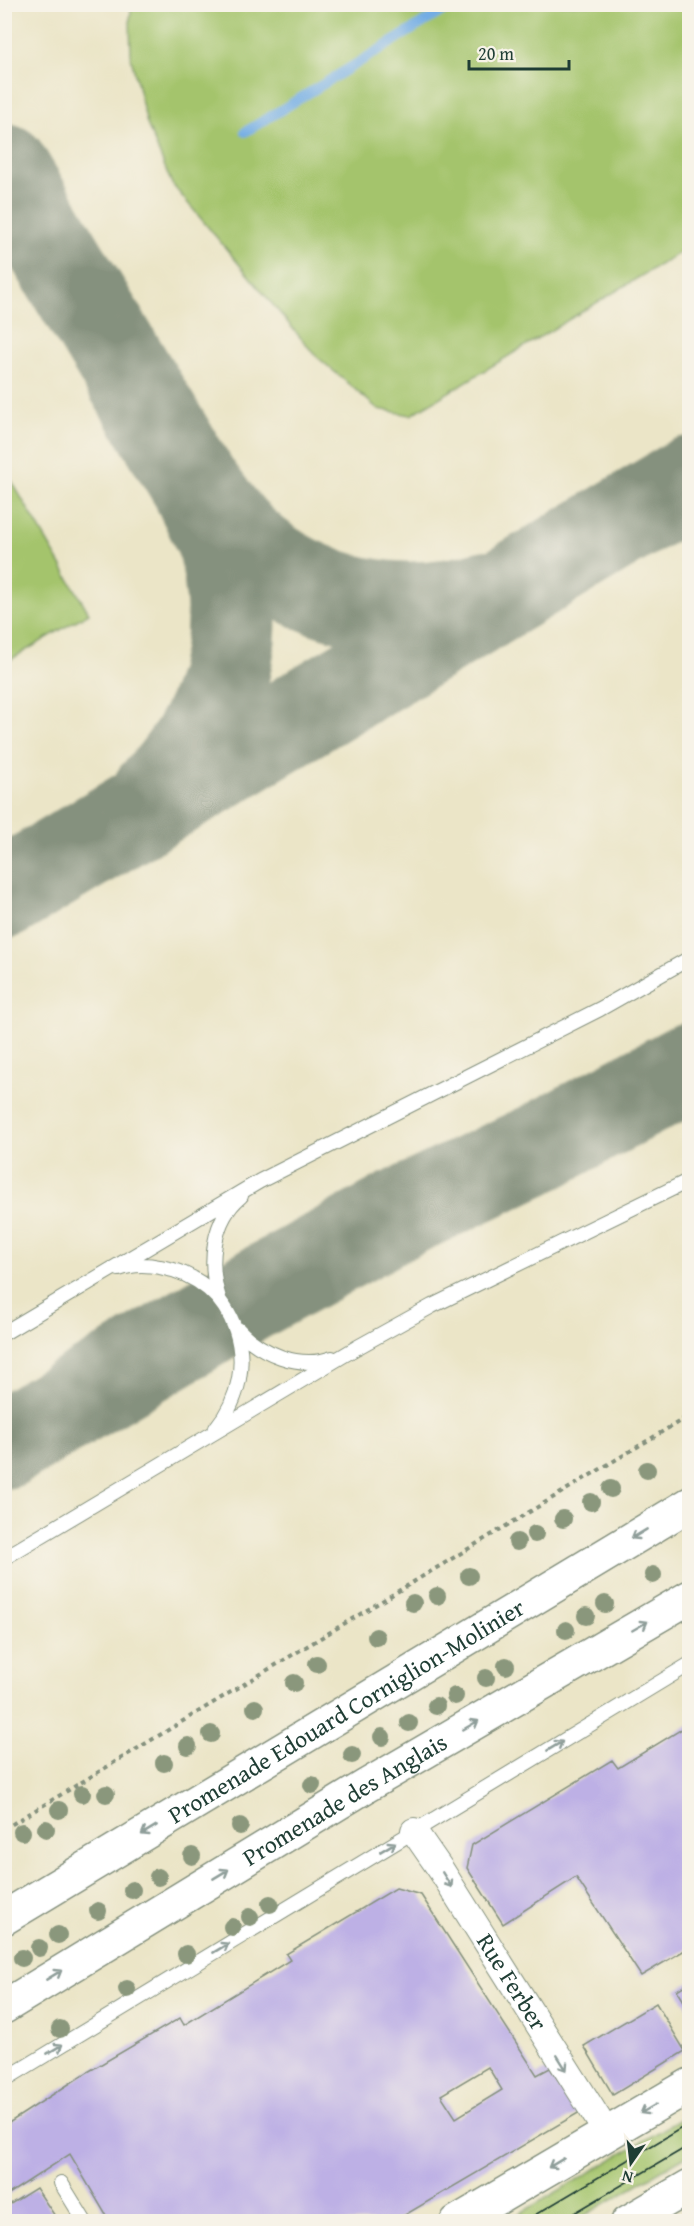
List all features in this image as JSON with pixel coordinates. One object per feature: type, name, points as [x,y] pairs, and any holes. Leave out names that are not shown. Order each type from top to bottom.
[{"type":"main road","name":"Promenade Edouard Corniglion-Molinier","points":[[4,1918],[690,1504]]},
{"type":"main road","name":"Promenade des Anglais","points":[[4,2007],[356,1792],[690,1597]]},
{"type":"main road","points":[[457,2222],[690,2085]]},
{"type":"main road","points":[[648,2217],[690,2186]]},
{"type":"street","name":"Rue Ferber","points":[[414,1832],[441,1870],[607,2133]]},
{"type":"lane","points":[[4,1333],[260,1181],[600,1009],[690,958]]},
{"type":"lane","points":[[4,1558],[356,1348],[432,1306],[690,1180]]},
{"type":"lane","points":[[260,1181],[234,1202],[218,1232],[214,1248],[214,1281],[219,1297],[235,1326],[247,1339],[277,1356],[307,1362],[325,1360],[356,1348]]},
{"type":"lane","points":[[94,1279],[123,1267],[138,1265],[168,1268],[196,1280],[210,1290],[227,1312],[240,1343],[241,1374],[237,1389],[225,1417],[215,1429],[190,1447]]},
{"type":"lane","points":[[4,2080],[690,1664]]},
{"type":"lane","points":[[61,2183],[85,2222]]},
{"type":"path","points":[[4,1830],[690,1415]]},
{"type":"green space","points":[[132,4],[689,5],[689,247],[411,415],[378,409],[315,355],[172,184],[147,124],[131,58]]},
{"type":"green space","points":[[4,468],[89,613],[5,663],[4,663]]},
{"type":"green space","points":[[689,2114],[689,2154],[575,2221],[507,2221]]},
{"type":"building","points":[[690,1724],[690,1947],[641,1976],[576,1877],[503,1924],[467,1868],[472,1845],[612,1760],[618,1768]]},
{"type":"building","points":[[396,1888],[421,1895],[537,2075],[550,2068],[580,2112],[393,2222],[110,2222],[70,2154],[4,2197],[4,2126],[86,2073],[180,2018],[184,2025],[290,1960],[286,1954]],"holes":[[[488,2067],[502,2090],[456,2118],[441,2095]]]},
{"type":"building","points":[[690,1982],[690,2011],[677,1990]]},
{"type":"building","points":[[656,2003],[685,2051],[613,2095],[584,2046]]},
{"type":"building","points":[[36,2188],[59,2222],[4,2222],[4,2208]]},
{"type":"waterway","points":[[245,132],[454,4]]},
{"type":"taxiway","points":[[4,168],[197,488],[237,538],[270,564],[298,581],[328,593],[359,601],[391,606],[424,606],[488,595]]},
{"type":"taxiway","points":[[4,894],[690,481]]},
{"type":"taxiway","points":[[156,794],[175,773],[205,726],[225,674],[230,646],[232,618],[225,555],[199,494]]},
{"type":"taxiway","points":[[4,1444],[249,1297],[398,1215],[541,1147],[690,1067]]},
{"type":"tram line","points":[[523,2222],[690,2123]]},
{"type":"tram line","points":[[559,2222],[690,2145]]}]
